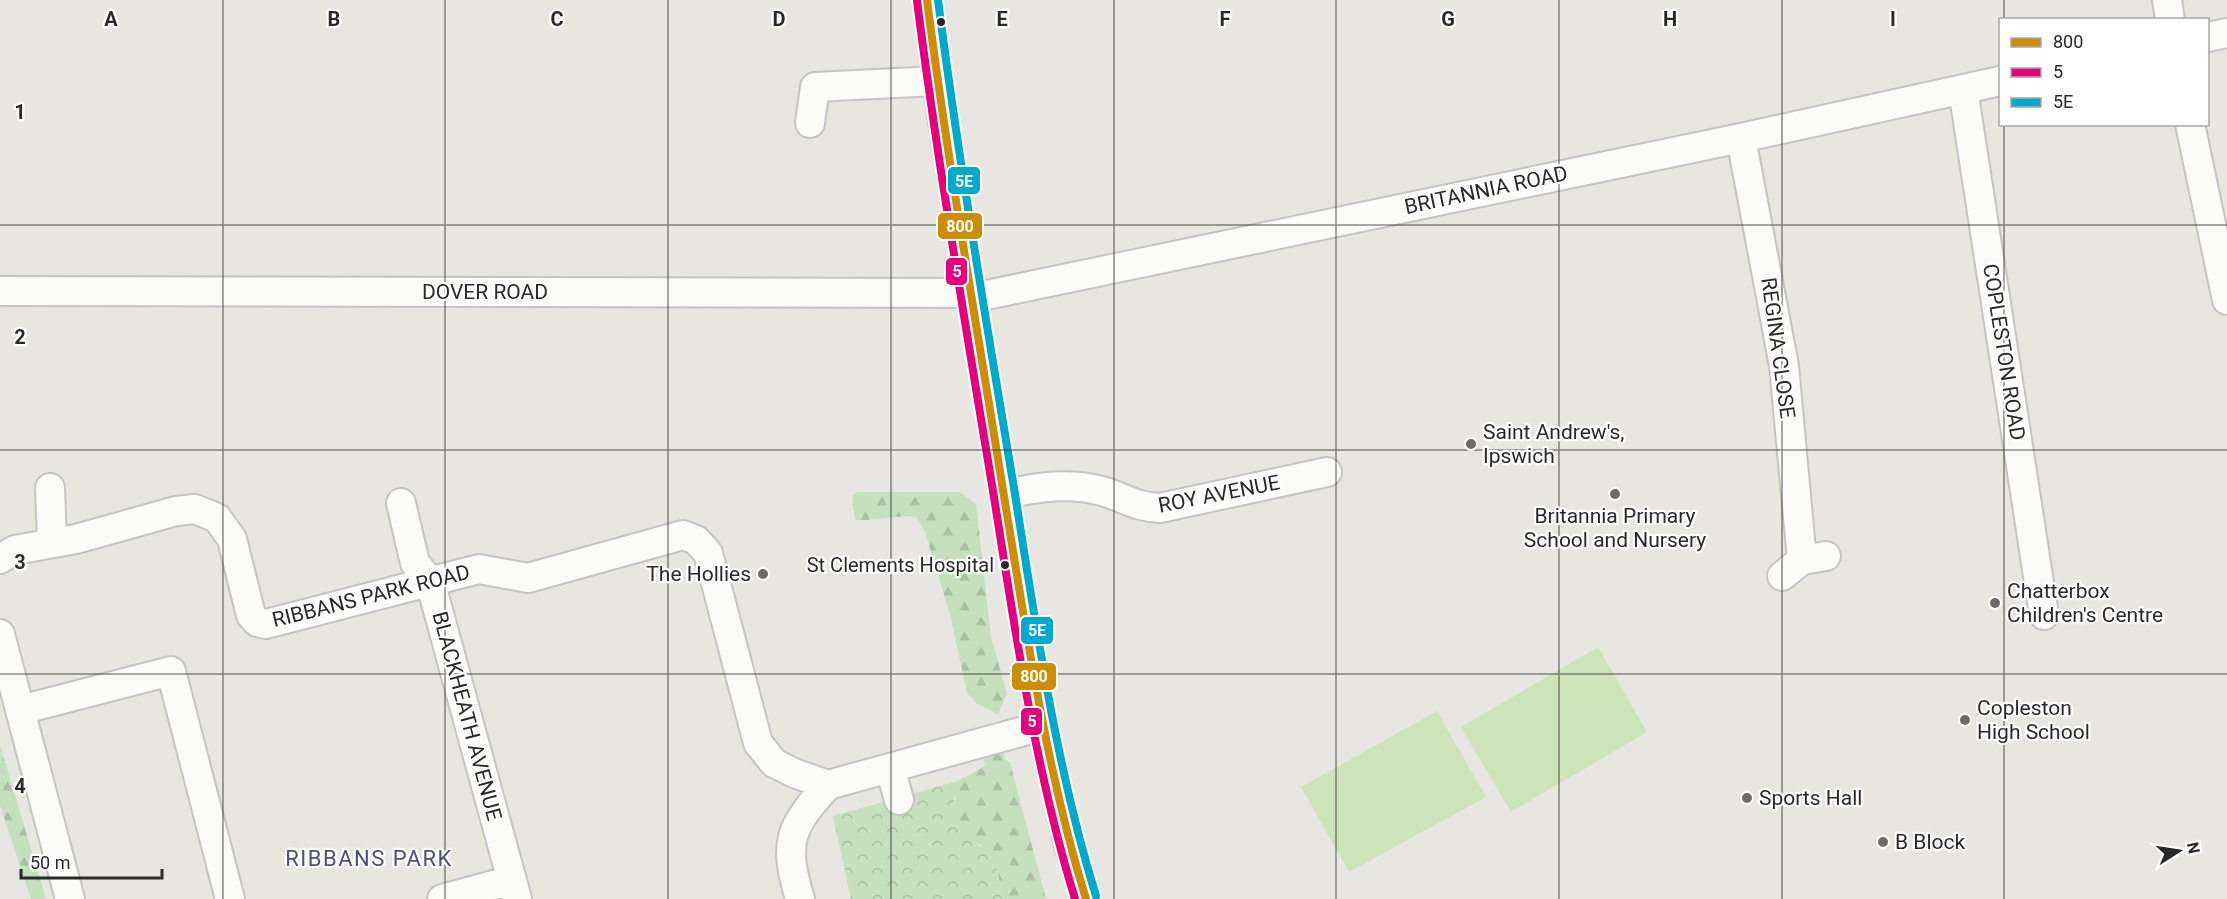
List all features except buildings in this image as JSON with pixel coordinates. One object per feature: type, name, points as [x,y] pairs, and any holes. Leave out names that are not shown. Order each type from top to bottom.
[{"type":"street","points":[[927,0],[937,81],[971,296],[1006,494],[1042,726],[1068,841],[1086,899]]},
{"type":"street","points":[[2167,0],[2170,18]]},
{"type":"street","points":[[2209,37],[2227,33]]},
{"type":"street","points":[[810,123],[815,87],[937,81]]},
{"type":"street","name":"BRITANNIA ROAD","points":[[971,296],[1741,138],[1999,81]]},
{"type":"street","name":"COPLESTON ROAD","points":[[1963,89],[2044,615]]},
{"type":"street","points":[[2190,126],[2227,300]]},
{"type":"street","name":"REGINA CLOSE","points":[[1741,138],[1784,366],[1803,564]]},
{"type":"street","name":"DOVER ROAD","points":[[0,291],[971,296]]},
{"type":"street","name":"ROY AVENUE","points":[[1006,494],[1042,487],[1066,486],[1105,491],[1137,504],[1160,508],[1328,472]]},
{"type":"street","points":[[50,488],[52,543]]},
{"type":"street","name":"BLACKHEATH AVENUE","points":[[401,503],[415,563],[430,581],[514,890]]},
{"type":"street","name":"RIBBANS PARK ROAD","points":[[0,559],[15,550],[76,539],[176,511],[195,509],[217,518],[232,539],[251,615],[257,622],[266,624],[479,569],[528,579],[683,535],[696,540],[708,554],[758,742],[774,763],[794,774],[828,785]]},
{"type":"street","points":[[0,634],[70,899]]},
{"type":"street","points":[[20,710],[171,671],[230,899]]},
{"type":"street","points":[[800,899],[791,868],[790,852],[793,833],[802,815],[828,785],[1042,726]]},
{"type":"street","points":[[890,768],[900,800]]},
{"type":"street","points":[[442,899],[514,890]]},
{"type":"green space","points":[[857,492],[960,492],[976,504],[991,637],[1007,694],[998,714],[977,704],[967,693],[951,618],[925,532],[916,517],[855,520],[852,496]]},
{"type":"green space","points":[[1598,647],[1647,732],[1511,812],[1461,727]]},
{"type":"green space","points":[[1437,711],[1486,797],[1349,872],[1301,787]]},
{"type":"green space","points":[[0,745],[46,899],[31,899],[0,805]]},
{"type":"green space","points":[[1002,746],[1005,759],[1010,763],[1046,899],[1002,899],[998,873],[981,845],[970,841],[965,834],[953,804],[956,798],[952,789],[958,781],[985,766],[982,751]]},
{"type":"green space","points":[[958,781],[953,804],[970,841],[986,851],[995,864],[1002,899],[851,899],[833,816]]},
{"type":"transit line","name":"800","points":[[927,0],[953,184],[1029,645],[1059,798],[1086,899]]},
{"type":"transit line","name":"5E","points":[[938,0],[964,183],[1048,694],[1069,795],[1096,896]]},
{"type":"transit line","name":"5","points":[[917,1],[943,185],[1018,645],[1048,798],[1075,899]]},
{"type":"place","name":"Saint Andrew's, Ipswich","points":[[1471,444]]},
{"type":"place","name":"Britannia Primary School and Nursery","points":[[1615,494]]},
{"type":"place","name":"St Clements Hospital","points":[[1005,565]]},
{"type":"place","name":"The Hollies","points":[[763,574]]},
{"type":"place","name":"Chatterbox Children's Centre","points":[[1995,603]]},
{"type":"place","name":"Copleston High School","points":[[1965,720]]},
{"type":"place","name":"Sports Hall","points":[[1747,798]]},
{"type":"place","name":"B Block","points":[[1883,842]]},
{"type":"district","name":"RIBBANS PARK","points":[[369,858]]}]
